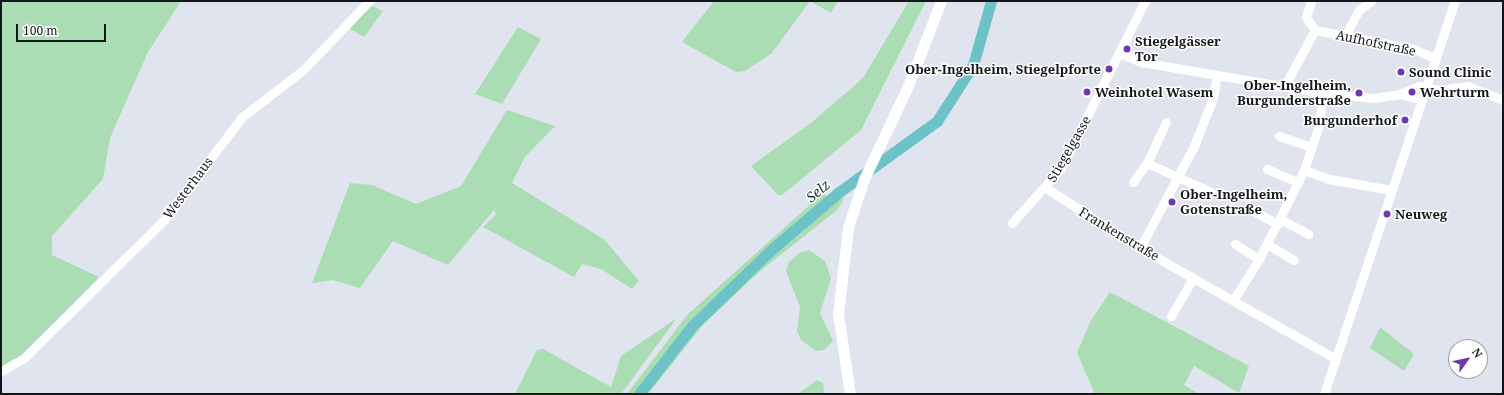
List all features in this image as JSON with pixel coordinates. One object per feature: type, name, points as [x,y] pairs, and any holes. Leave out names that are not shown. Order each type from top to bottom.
[{"type":"main road","points":[[850,394],[843,364],[838,314],[844,242],[864,179],[893,118],[941,1]]},
{"type":"street","name":"Westerhaus","points":[[1,371],[24,358],[165,219],[242,117],[303,70],[369,1]]},
{"type":"street","name":"Stiegelgasse","points":[[1012,223],[1046,188],[1061,168],[1122,54],[1145,1]]},
{"type":"street","points":[[1284,87],[1315,30],[1306,17],[1311,1]]},
{"type":"street","points":[[1345,36],[1359,10],[1371,1]]},
{"type":"street","points":[[1324,394],[1455,1]]},
{"type":"street","name":"Aufhofstraße","points":[[1315,30],[1414,49],[1436,59]]},
{"type":"street","points":[[1122,54],[1141,62],[1323,93],[1374,98],[1400,94],[1415,86],[1439,90],[1467,86],[1503,100]]},
{"type":"street","points":[[1140,248],[1178,179],[1213,98],[1217,75]]},
{"type":"street","points":[[1234,299],[1259,259],[1304,170],[1319,125],[1323,93]]},
{"type":"street","points":[[1400,94],[1422,100]]},
{"type":"street","points":[[1132,182],[1147,163],[1166,122]]},
{"type":"street","points":[[1279,136],[1311,147]]},
{"type":"street","points":[[1147,163],[1178,179],[1211,192]]},
{"type":"street","points":[[1267,169],[1298,182]]},
{"type":"street","points":[[1304,170],[1328,179],[1391,190]]},
{"type":"street","name":"Frankenstraße","points":[[1046,188],[1140,248],[1234,299],[1336,359]]},
{"type":"street","points":[[1252,210],[1308,234]]},
{"type":"street","points":[[1235,244],[1259,259]]},
{"type":"street","points":[[1267,244],[1294,260]]},
{"type":"street","points":[[1171,316],[1193,278]]},
{"type":"green space","points":[[1,1],[181,1],[148,52],[110,138],[103,179],[52,236],[52,255],[99,277],[18,359],[1,369]]},
{"type":"green space","points":[[714,1],[810,1],[772,53],[745,71],[736,72],[682,42]]},
{"type":"green space","points":[[810,1],[838,1],[831,13]]},
{"type":"green space","points":[[909,1],[926,1],[861,130],[782,195],[778,195],[751,166],[811,123],[863,78]]},
{"type":"green space","points":[[370,5],[383,11],[364,37],[349,28]]},
{"type":"green space","points":[[518,27],[541,39],[502,104],[475,94]]},
{"type":"green space","points":[[507,110],[555,126],[525,157],[512,183],[605,240],[639,281],[632,289],[601,269],[582,264],[574,277],[483,227],[496,214],[494,210],[448,265],[393,241],[360,288],[332,280],[312,283],[350,183],[372,185],[416,204],[461,186]]},
{"type":"green space","points":[[822,194],[844,199],[837,210],[759,272],[703,325],[648,394],[627,394],[687,315]]},
{"type":"green space","points":[[809,250],[825,261],[831,278],[820,313],[833,341],[824,350],[816,351],[801,340],[797,331],[800,307],[786,271],[789,262],[799,253]]},
{"type":"green space","points":[[1110,292],[1249,366],[1239,393],[1194,366],[1184,385],[1199,394],[1095,394],[1077,353],[1090,322]]},
{"type":"green space","points":[[677,318],[621,394],[515,394],[537,350],[543,349],[611,387],[621,356]]},
{"type":"green space","points":[[1380,327],[1414,354],[1404,371],[1370,348]]},
{"type":"green space","points":[[817,380],[823,383],[824,393],[798,394]]},
{"type":"waterway","name":"Selz","points":[[639,394],[693,325],[772,249],[839,192],[937,121],[973,65],[991,1]]},
{"type":"place","name":"Stiegelgässer Tor","points":[[1127,49]]},
{"type":"place","name":"Ober-Ingelheim, Stiegelpforte","points":[[1109,69]]},
{"type":"place","name":"Sound Clinic","points":[[1401,72]]},
{"type":"place","name":"Weinhotel Wasem","points":[[1087,92]]},
{"type":"place","name":"Wehrturm","points":[[1412,92]]},
{"type":"place","name":"Ober-Ingelheim, Burgunderstraße","points":[[1359,93]]},
{"type":"place","name":"Burgunderhof","points":[[1405,120]]},
{"type":"place","name":"Ober-Ingelheim, Gotenstraße","points":[[1172,202]]},
{"type":"place","name":"Neuweg","points":[[1387,214]]}]
